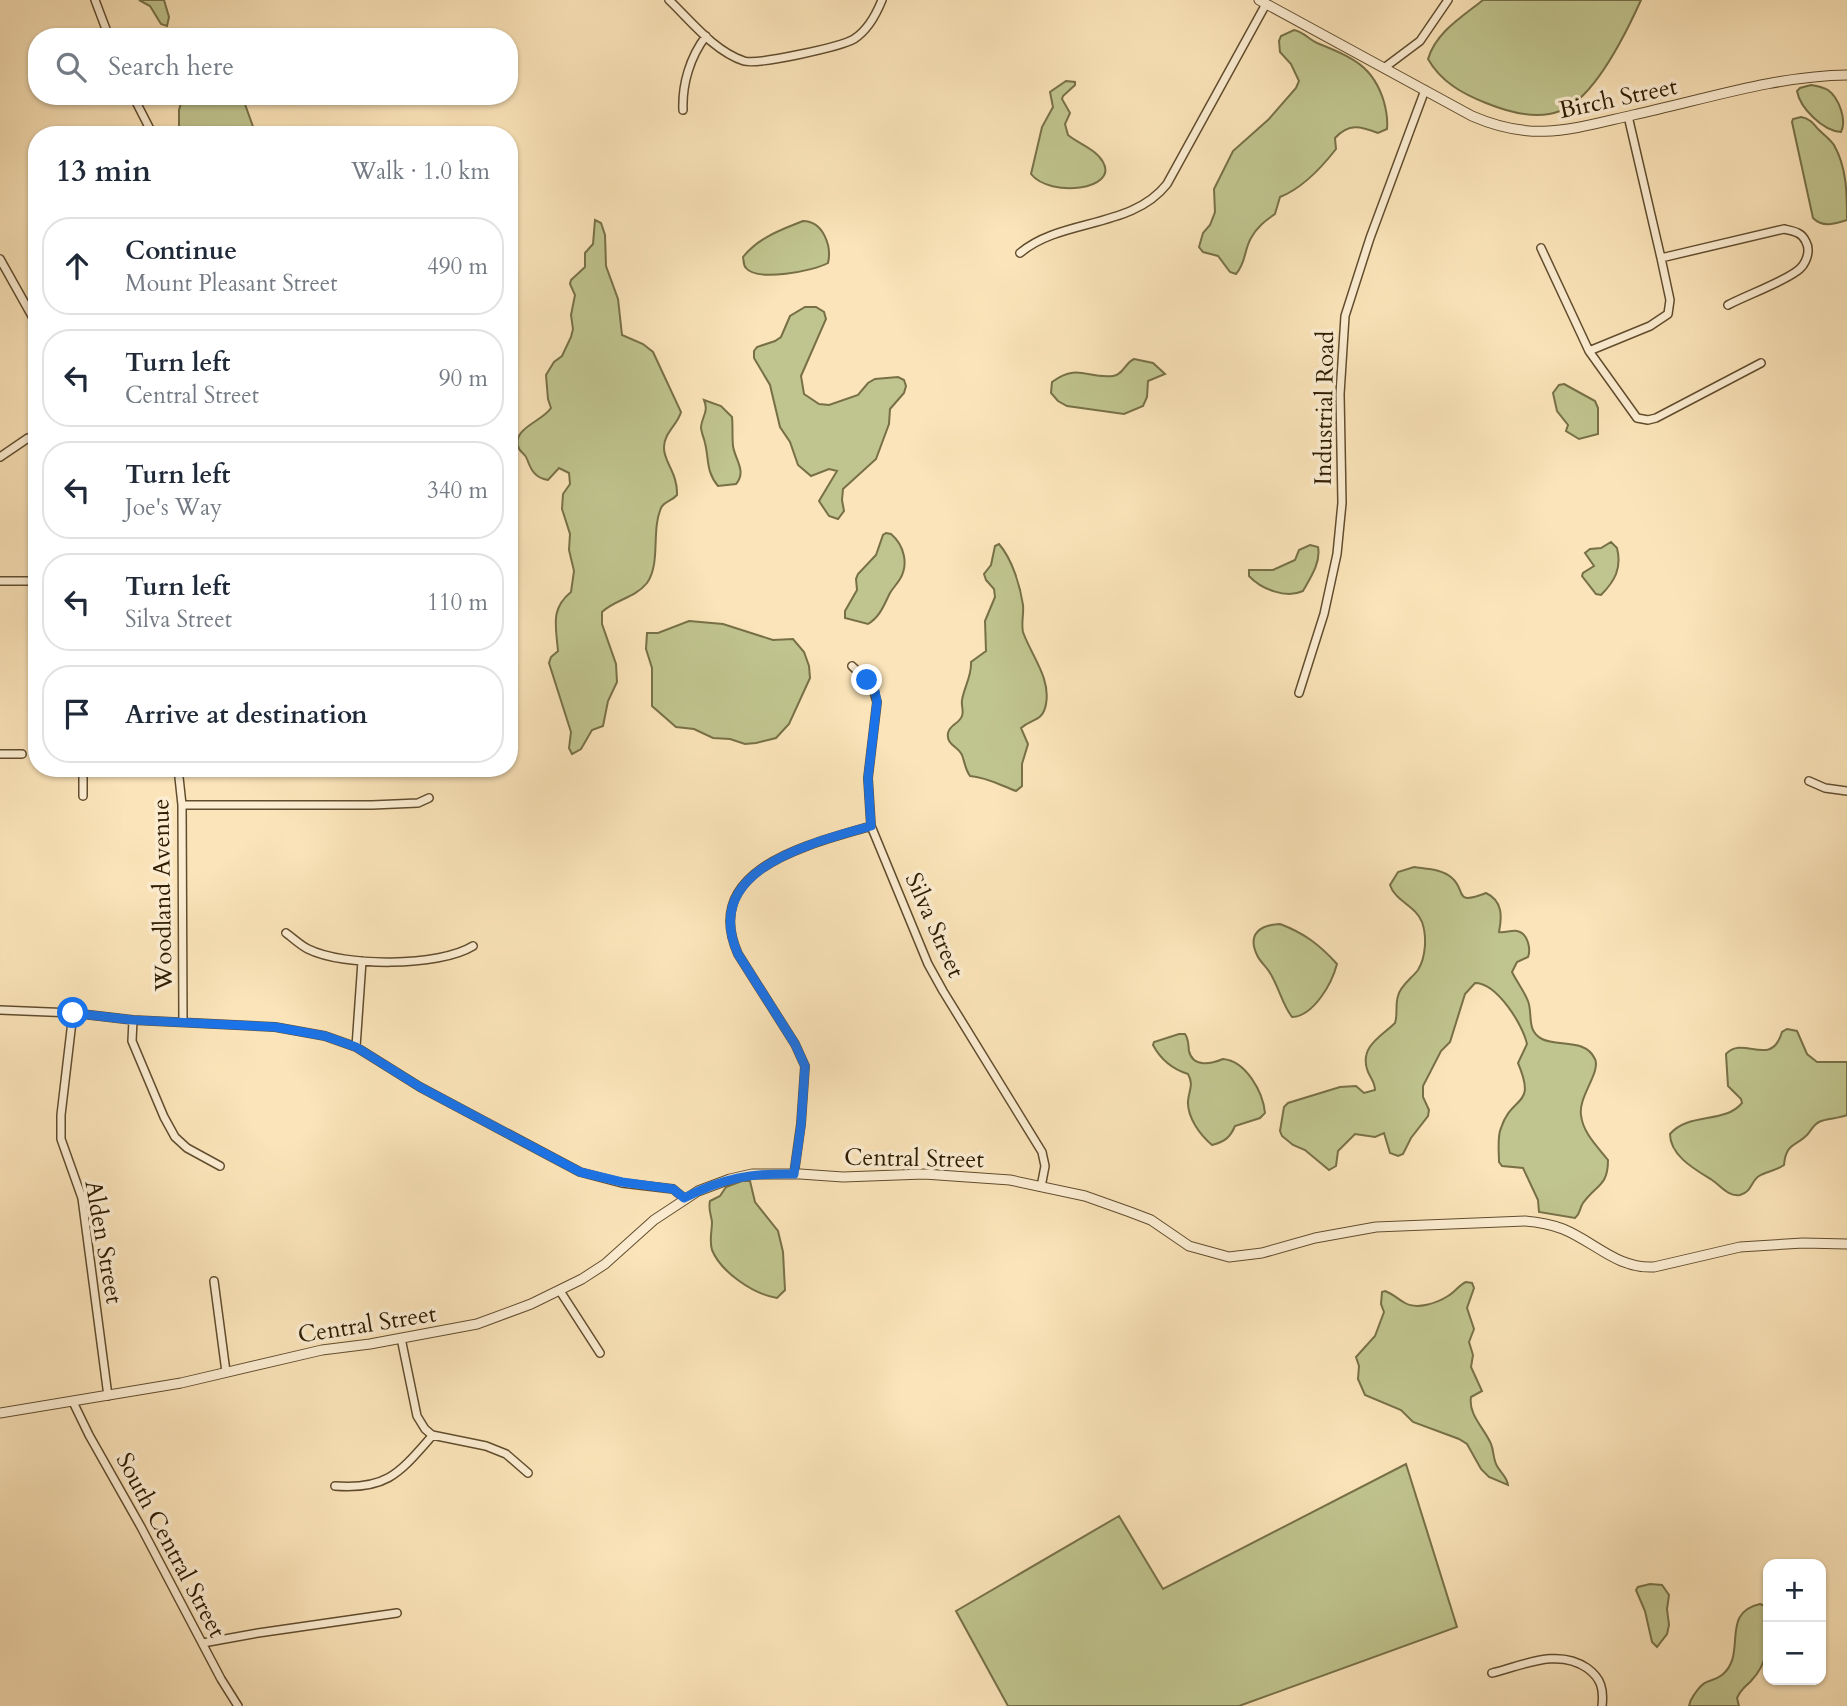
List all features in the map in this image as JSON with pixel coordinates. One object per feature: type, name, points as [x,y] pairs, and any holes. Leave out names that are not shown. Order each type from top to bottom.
[{"type":"street","points":[[95,0],[106,28]]},
{"type":"street","points":[[669,0],[711,42],[746,62],[799,54],[854,39],[871,22],[882,0]]},
{"type":"street","points":[[1384,68],[1420,41],[1448,0]]},
{"type":"street","points":[[1020,253],[1030,244],[1133,209],[1154,199],[1167,184],[1262,2]]},
{"type":"street","name":"Birch Street","points":[[1262,2],[1489,124],[1527,132],[1579,129],[1792,80],[1847,75]]},
{"type":"street","points":[[683,110],[682,98],[687,74],[697,48],[706,36]]},
{"type":"street","name":"Industrial Road","points":[[1299,694],[1324,614],[1339,542],[1342,503],[1340,394],[1345,316],[1370,238],[1424,90]]},
{"type":"street","points":[[138,105],[148,126]]},
{"type":"street","points":[[1589,351],[1650,326],[1668,314],[1670,300],[1628,116]]},
{"type":"street","points":[[1661,258],[1784,229],[1803,236],[1808,245],[1807,256],[1800,270],[1728,305]]},
{"type":"street","points":[[1541,248],[1589,351],[1637,418],[1656,418],[1761,363]]},
{"type":"street","points":[[0,259],[28,309]]},
{"type":"street","points":[[0,457],[28,438]]},
{"type":"street","points":[[0,581],[28,581]]},
{"type":"street","name":"Silva Street","points":[[852,666],[872,685],[877,702],[868,778],[871,826],[933,973],[1042,1152],[1045,1166],[1041,1187]]},
{"type":"street","points":[[0,754],[22,754]]},
{"type":"street","points":[[83,777],[83,796]]},
{"type":"street","name":"Woodland Avenue","points":[[178,777],[183,805],[183,1022]]},
{"type":"street","points":[[1809,782],[1825,788],[1847,791]]},
{"type":"street","points":[[183,805],[372,806],[418,803],[429,798]]},
{"type":"street","points":[[794,1174],[805,1066],[795,1044],[732,943],[732,906],[738,890],[760,869],[822,841],[871,826]]},
{"type":"street","points":[[286,933],[309,949],[362,961],[432,960],[462,953],[473,946]]},
{"type":"street","points":[[356,1047],[362,961]]},
{"type":"street","points":[[0,1010],[300,1030],[356,1047],[420,1087],[580,1172],[622,1182],[673,1189],[684,1198]]},
{"type":"street","name":"Alden Street","points":[[73,1013],[61,1115],[61,1139],[82,1198],[108,1396]]},
{"type":"street","points":[[133,1020],[132,1041],[175,1137],[187,1148],[220,1167]]},
{"type":"street","name":"Central Street","points":[[0,1413],[108,1396],[322,1350],[477,1324],[560,1291],[606,1264],[654,1220],[684,1198],[711,1184],[751,1174],[861,1177],[924,1174],[1010,1180],[1085,1196],[1151,1220],[1189,1246],[1229,1257],[1262,1253],[1315,1238],[1376,1227],[1525,1221],[1543,1222],[1565,1230],[1610,1257],[1642,1267],[1740,1247],[1803,1243],[1847,1244]]},
{"type":"street","points":[[214,1281],[226,1372]]},
{"type":"street","points":[[560,1291],[600,1353]]},
{"type":"street","points":[[401,1338],[417,1416],[432,1436],[486,1446],[506,1454],[528,1473]]},
{"type":"street","name":"South Central Street","points":[[73,1402],[238,1706]]},
{"type":"street","points":[[335,1486],[354,1488],[387,1480],[402,1469],[432,1436]]},
{"type":"street","points":[[203,1643],[397,1613]]},
{"type":"street","points":[[1492,1673],[1555,1657],[1567,1658],[1578,1662],[1601,1681],[1602,1706]]},
{"type":"green space","points":[[139,0],[164,0],[169,17],[167,26],[161,24],[150,6]]},
{"type":"green space","points":[[1483,0],[1641,0],[1608,63],[1585,93],[1560,111],[1532,115],[1513,112],[1469,96],[1446,81],[1428,59],[1443,33]]},
{"type":"green space","points":[[1294,30],[1350,58],[1367,71],[1374,79],[1384,102],[1387,129],[1378,133],[1350,128],[1340,133],[1335,138],[1336,149],[1318,170],[1304,183],[1280,197],[1275,214],[1262,224],[1251,238],[1236,274],[1230,272],[1218,256],[1203,252],[1199,247],[1203,233],[1210,225],[1215,212],[1214,189],[1233,151],[1269,119],[1296,88],[1299,81],[1291,64],[1280,52],[1279,41],[1281,36]]},
{"type":"green space","points":[[1066,81],[1075,82],[1062,99],[1070,113],[1065,124],[1068,135],[1096,154],[1103,162],[1105,172],[1101,179],[1080,188],[1053,186],[1040,182],[1031,174],[1042,127],[1053,107],[1050,92]]},
{"type":"green space","points":[[1811,85],[1828,90],[1836,98],[1842,116],[1841,132],[1827,128],[1813,118],[1799,98],[1797,91]]},
{"type":"green space","points":[[180,105],[245,105],[253,126],[179,126]]},
{"type":"green space","points":[[1801,117],[1813,123],[1832,143],[1838,154],[1845,181],[1847,220],[1825,224],[1813,218],[1792,122],[1793,119]]},
{"type":"green space","points":[[595,220],[601,223],[605,235],[606,266],[618,299],[622,335],[643,344],[653,352],[681,412],[666,437],[664,447],[677,495],[661,508],[654,566],[647,583],[637,592],[602,612],[602,624],[616,664],[617,682],[608,701],[603,726],[592,730],[581,749],[572,754],[569,748],[571,732],[549,663],[558,651],[557,612],[564,598],[571,592],[574,571],[569,550],[570,534],[562,509],[563,494],[570,484],[569,473],[559,468],[548,480],[540,477],[532,470],[520,450],[518,440],[524,429],[551,408],[546,375],[554,362],[562,356],[571,337],[575,295],[570,284],[585,267],[585,253],[593,244]]},
{"type":"green space","points":[[803,221],[816,225],[821,230],[829,249],[828,263],[799,272],[773,275],[752,272],[745,267],[743,257],[756,244]]},
{"type":"green space","points":[[805,307],[816,307],[824,312],[826,319],[801,376],[804,394],[819,404],[829,405],[858,395],[875,379],[898,377],[904,380],[906,386],[904,393],[890,409],[889,424],[876,459],[843,489],[844,511],[838,519],[829,516],[819,501],[837,471],[829,469],[811,476],[798,465],[790,442],[780,427],[770,385],[754,358],[757,347],[781,337],[790,316]]},
{"type":"green space","points":[[1134,359],[1153,363],[1165,374],[1148,381],[1147,397],[1143,406],[1124,414],[1067,406],[1051,393],[1052,382],[1061,376],[1076,373],[1113,376]]},
{"type":"green space","points":[[1564,384],[1595,401],[1598,408],[1598,434],[1579,439],[1566,431],[1568,425],[1557,411],[1553,393],[1559,385]]},
{"type":"green space","points":[[704,400],[721,406],[732,417],[733,446],[740,470],[736,484],[718,486],[711,476],[701,429],[706,411]]},
{"type":"green space","points":[[886,533],[895,538],[904,555],[903,573],[876,618],[868,624],[845,618],[845,611],[857,590],[858,574],[876,555]]},
{"type":"green space","points":[[1611,542],[1617,548],[1618,568],[1606,590],[1601,595],[1596,594],[1582,576],[1594,566],[1585,553]]},
{"type":"green space","points":[[999,544],[1018,581],[1023,605],[1023,632],[1043,676],[1047,694],[1042,714],[1021,728],[1028,744],[1022,764],[1022,786],[1016,791],[970,776],[962,755],[950,743],[948,737],[951,728],[962,716],[962,700],[971,662],[986,651],[985,621],[995,597],[994,589],[984,574],[991,565],[995,546]]},
{"type":"green space","points":[[1310,545],[1318,547],[1318,558],[1303,591],[1289,594],[1274,591],[1249,576],[1249,570],[1273,570],[1295,560],[1299,550]]},
{"type":"green space","points":[[689,621],[723,624],[773,640],[793,639],[804,652],[810,678],[789,724],[776,738],[745,744],[730,739],[713,738],[694,729],[676,727],[652,706],[652,668],[646,649],[647,633],[658,633]]},
{"type":"green space","points":[[1414,867],[1448,875],[1465,897],[1486,893],[1496,900],[1501,915],[1499,932],[1521,932],[1528,942],[1528,957],[1517,962],[1512,972],[1528,1001],[1534,1032],[1548,1041],[1585,1048],[1595,1059],[1595,1071],[1583,1100],[1581,1115],[1588,1133],[1608,1160],[1608,1169],[1604,1180],[1583,1203],[1575,1218],[1539,1212],[1538,1200],[1523,1168],[1502,1166],[1499,1162],[1501,1128],[1524,1094],[1525,1087],[1518,1063],[1527,1044],[1508,1006],[1483,985],[1475,983],[1465,994],[1450,1042],[1441,1051],[1423,1086],[1428,1116],[1411,1138],[1403,1154],[1398,1156],[1390,1153],[1384,1133],[1375,1137],[1355,1134],[1338,1151],[1336,1166],[1329,1170],[1305,1150],[1282,1136],[1280,1131],[1284,1107],[1288,1103],[1340,1087],[1356,1086],[1364,1093],[1375,1090],[1367,1069],[1369,1048],[1395,1023],[1399,992],[1418,970],[1424,953],[1425,934],[1419,916],[1396,895],[1390,885],[1398,872]]},
{"type":"green space","points":[[1280,924],[1311,940],[1337,964],[1331,980],[1315,1005],[1292,1017],[1273,978],[1254,948],[1257,932],[1267,926]]},
{"type":"green space","points":[[1787,1029],[1797,1031],[1807,1054],[1817,1062],[1847,1062],[1847,1115],[1817,1123],[1789,1149],[1784,1165],[1759,1176],[1744,1194],[1732,1194],[1685,1162],[1674,1149],[1670,1134],[1687,1123],[1726,1114],[1742,1103],[1728,1086],[1726,1054],[1733,1049],[1771,1048]]},
{"type":"green space","points":[[1185,1034],[1194,1060],[1208,1063],[1223,1059],[1246,1071],[1257,1087],[1265,1113],[1260,1118],[1235,1126],[1229,1136],[1220,1142],[1212,1145],[1207,1141],[1195,1125],[1188,1107],[1191,1084],[1188,1074],[1168,1063],[1153,1045],[1154,1042]]},
{"type":"green space","points":[[750,1181],[755,1202],[778,1231],[783,1252],[785,1290],[777,1298],[758,1292],[739,1281],[716,1258],[712,1250],[710,1201],[720,1196],[726,1187]]},
{"type":"green space","points":[[1466,1282],[1472,1283],[1474,1288],[1467,1308],[1474,1329],[1469,1342],[1473,1355],[1471,1367],[1482,1391],[1471,1397],[1472,1410],[1491,1444],[1496,1463],[1508,1485],[1489,1477],[1481,1469],[1467,1444],[1413,1422],[1401,1410],[1365,1395],[1358,1379],[1359,1366],[1356,1357],[1375,1336],[1384,1312],[1381,1304],[1382,1292],[1388,1292],[1410,1305],[1421,1306],[1443,1299]]},
{"type":"green space","points":[[1406,1464],[1457,1627],[1239,1706],[1008,1706],[956,1611],[1119,1516],[1163,1589]]},
{"type":"green space","points":[[1650,1584],[1662,1585],[1669,1595],[1667,1634],[1657,1647],[1652,1642],[1645,1611],[1636,1590]]},
{"type":"green space","points":[[1763,1605],[1763,1664],[1737,1698],[1739,1706],[1689,1706],[1700,1687],[1722,1675],[1729,1666],[1740,1616],[1748,1609]]},
{"type":"route","points":[[73,1013],[133,1020],[275,1027],[325,1036],[356,1047],[420,1087],[580,1172],[597,1178],[673,1189],[684,1198],[711,1184],[751,1174],[794,1174],[805,1066],[795,1044],[732,943],[732,906],[738,890],[760,869],[822,841],[871,826],[868,778],[877,702],[875,691],[867,680]]}]
